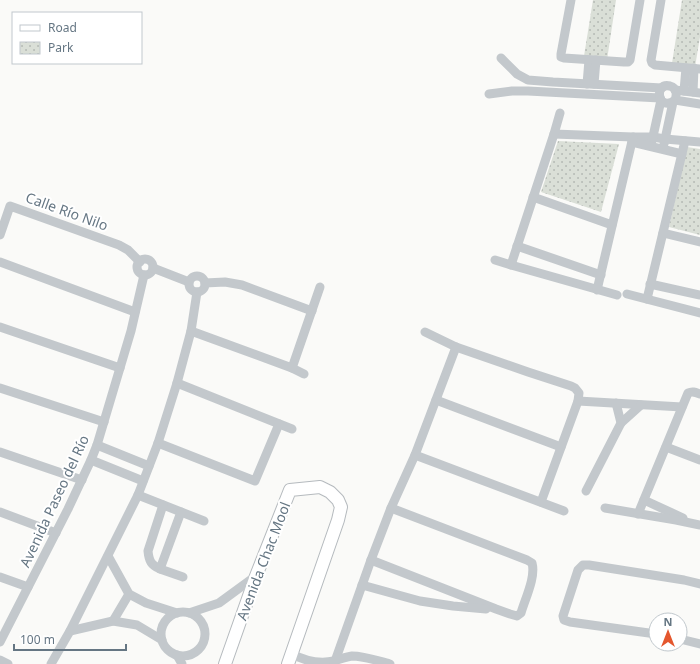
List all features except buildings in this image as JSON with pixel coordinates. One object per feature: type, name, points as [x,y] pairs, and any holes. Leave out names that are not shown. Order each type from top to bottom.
[{"type":"main road","name":"Avenida Chac Mool","points":[[225,664],[256,576],[290,490],[320,487],[330,492],[338,500],[341,507],[338,520],[290,659]]},
{"type":"street","points":[[570,0],[561,57],[624,62],[628,62],[630,60],[640,0]]},
{"type":"street","points":[[661,0],[651,60],[655,65],[693,68],[688,91]]},
{"type":"street","points":[[501,58],[517,74],[528,80],[662,88],[668,86],[688,91]]},
{"type":"street","points":[[591,84],[593,60]]},
{"type":"street","points":[[514,91],[518,86],[517,74]]},
{"type":"street","points":[[551,93],[550,87],[553,82]]},
{"type":"street","points":[[650,146],[662,88]]},
{"type":"street","points":[[489,94],[514,91],[660,99],[663,102],[668,103],[674,101],[700,104]]},
{"type":"street","points":[[663,150],[676,95],[688,91]]},
{"type":"street","points":[[511,265],[560,112]]},
{"type":"street","points":[[554,134],[632,140],[653,137],[700,142]]},
{"type":"street","points":[[632,140],[663,150],[682,154]]},
{"type":"street","points":[[597,290],[632,140]]},
{"type":"street","points":[[647,299],[685,141]]},
{"type":"street","points":[[533,197],[612,225]]},
{"type":"street","name":"Calle Río Nilo","points":[[0,235],[10,206],[119,244],[128,250],[140,262]]},
{"type":"street","points":[[663,233],[700,242]]},
{"type":"street","points":[[517,246],[601,275]]},
{"type":"street","points":[[144,259],[149,260],[153,264],[153,268],[149,274],[144,275],[138,270],[138,266],[144,259]]},
{"type":"street","points":[[495,260],[617,295]]},
{"type":"street","points":[[0,262],[135,312]]},
{"type":"street","points":[[153,268],[190,282]]},
{"type":"street","name":"Avenida Paseo del Río","points":[[1,639],[56,533],[97,445],[131,331],[144,275]]},
{"type":"street","points":[[198,276],[202,278],[205,283],[203,290],[201,291],[194,292],[190,289],[190,282],[193,278],[198,276]]},
{"type":"street","points":[[205,283],[226,282],[242,285],[312,311]]},
{"type":"street","points":[[650,284],[700,296]]},
{"type":"street","points":[[292,368],[320,287]]},
{"type":"street","points":[[51,664],[70,631],[138,495],[158,443],[176,383],[191,331],[197,292]]},
{"type":"street","points":[[627,294],[700,313]]},
{"type":"street","points":[[0,327],[120,368]]},
{"type":"street","points":[[191,331],[292,368],[304,374]]},
{"type":"street","points":[[425,332],[456,346],[571,386],[579,393],[578,401],[541,502]]},
{"type":"street","points":[[334,662],[391,508],[415,455],[456,346]]},
{"type":"street","points":[[176,383],[292,429]]},
{"type":"street","points":[[0,388],[104,422]]},
{"type":"street","points":[[638,514],[688,394],[691,392],[700,394]]},
{"type":"street","points":[[436,400],[561,447]]},
{"type":"street","points":[[578,401],[682,407]]},
{"type":"street","points":[[616,403],[621,423]]},
{"type":"street","points":[[586,491],[621,423],[641,405]]},
{"type":"street","points":[[158,443],[255,481],[278,424]]},
{"type":"street","points":[[97,445],[149,466]]},
{"type":"street","points":[[666,447],[700,460]]},
{"type":"street","points":[[0,452],[82,480]]},
{"type":"street","points":[[415,455],[564,511]]},
{"type":"street","points":[[91,460],[143,481]]},
{"type":"street","points":[[138,495],[204,522]]},
{"type":"street","points":[[644,500],[700,525]]},
{"type":"street","points":[[163,505],[148,551],[149,558],[153,566],[183,577]]},
{"type":"street","points":[[371,560],[510,614],[517,616],[520,612],[533,575],[534,568],[532,563],[391,508]]},
{"type":"street","points":[[605,508],[700,525]]},
{"type":"street","points":[[0,512],[56,533]]},
{"type":"street","points":[[160,569],[181,512]]},
{"type":"street","points":[[108,556],[129,594],[146,603],[177,613]]},
{"type":"street","points":[[648,633],[564,620],[563,616],[578,570],[583,565],[589,565],[684,580],[700,584]]},
{"type":"street","points":[[190,613],[219,603],[256,576]]},
{"type":"street","points":[[0,577],[28,587]]},
{"type":"street","points":[[362,584],[420,601],[453,606],[496,609]]},
{"type":"street","points":[[113,621],[129,594]]},
{"type":"street","points":[[177,613],[190,613],[195,615],[204,626],[204,640],[197,651],[184,656],[177,655],[170,652],[165,646],[162,640],[162,626],[166,620],[177,613]]},
{"type":"street","points":[[70,631],[113,621],[137,625],[162,640]]},
{"type":"street","points":[[688,641],[700,644]]},
{"type":"street","points":[[177,655],[182,664]]},
{"type":"street","points":[[290,659],[319,663],[334,662],[343,658],[361,657],[390,664]]},
{"type":"street","points":[[0,660],[8,664]]},
{"type":"green space","points":[[593,0],[616,0],[607,60],[584,56]]},
{"type":"green space","points":[[682,0],[700,0],[700,37],[695,67],[672,63]]},
{"type":"green space","points":[[558,141],[619,144],[601,212],[541,192]]},
{"type":"green space","points":[[687,147],[700,149],[700,235],[669,227]]}]
